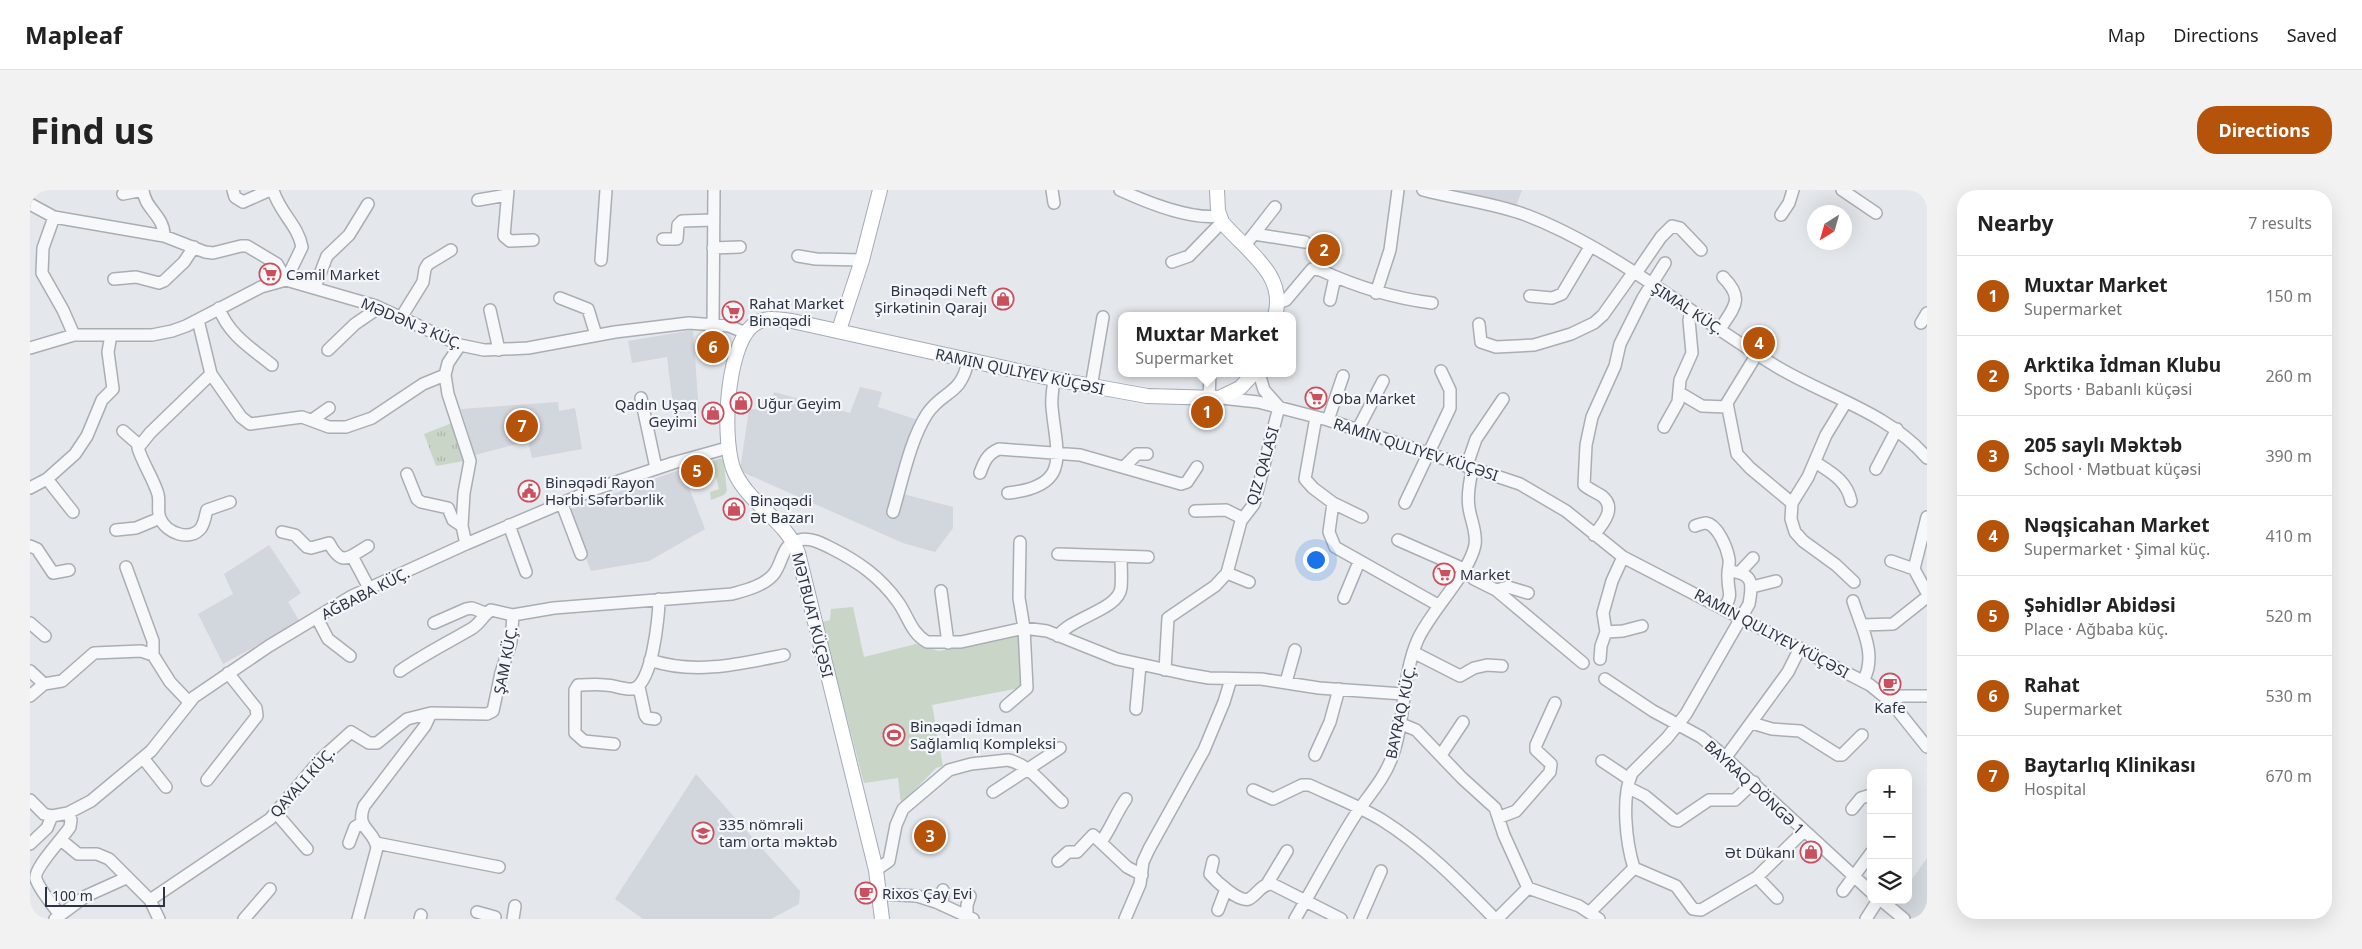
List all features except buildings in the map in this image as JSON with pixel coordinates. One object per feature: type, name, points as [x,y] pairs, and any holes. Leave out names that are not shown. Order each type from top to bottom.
[{"type":"main road","points":[[839,330],[862,260],[880,190]]},
{"type":"main road","points":[[1217,190],[1221,219],[1273,280],[1277,289],[1277,309]]},
{"type":"main road","name":"RAMIN QULIYEV KÜÇƏSI","points":[[746,333],[758,322],[776,318],[839,330],[968,361],[1091,387],[1147,396],[1214,398]]},
{"type":"main road","name":"MƏTBUAT KÜÇƏSI","points":[[746,333],[740,342],[732,371],[727,448],[734,472],[752,499],[784,529],[793,542],[803,570],[876,870],[882,919]]},
{"type":"main road","points":[[1214,398],[1240,388],[1250,377]]},
{"type":"street","points":[[123,194],[143,190],[147,204],[163,224],[164,236]]},
{"type":"street","points":[[233,190],[235,197],[243,202],[272,190],[280,207],[298,232],[302,248],[286,280]]},
{"type":"street","points":[[600,260],[606,190]]},
{"type":"street","points":[[713,323],[714,190]]},
{"type":"street","points":[[1052,190],[1054,203]]},
{"type":"street","points":[[1120,190],[1178,212],[1221,219]]},
{"type":"street","points":[[1376,293],[1390,250],[1398,190]]},
{"type":"street","name":"ŞIMAL KÜÇ.","points":[[1423,190],[1525,215],[1590,248],[1652,285],[1792,375],[1897,429],[1927,458]]},
{"type":"street","points":[[1782,215],[1789,203],[1793,190]]},
{"type":"street","points":[[1842,190],[1876,213]]},
{"type":"street","points":[[478,200],[508,193],[504,236],[510,241],[533,240]]},
{"type":"street","points":[[30,204],[54,217],[164,236],[194,248],[213,253],[247,246],[277,264],[286,280]]},
{"type":"street","points":[[316,287],[326,256],[350,235],[368,204]]},
{"type":"street","points":[[1245,245],[1275,208]]},
{"type":"street","points":[[54,217],[43,248],[42,273],[64,310],[74,335]]},
{"type":"street","points":[[1172,262],[1189,256],[1221,219]]},
{"type":"street","points":[[663,239],[677,239],[678,224],[682,221],[713,220]]},
{"type":"street","name":"ŞIMAL KÜÇ.","points":[[1634,274],[1643,265],[1661,236],[1672,226],[1680,228],[1701,250]]},
{"type":"street","points":[[1254,234],[1306,242]]},
{"type":"street","points":[[713,248],[740,247]]},
{"type":"street","points":[[114,279],[136,277],[159,283],[164,281],[184,262],[194,248]]},
{"type":"street","points":[[1530,296],[1552,298],[1562,294],[1590,248]]},
{"type":"street","points":[[402,316],[423,282],[428,264],[451,250]]},
{"type":"street","points":[[798,256],[816,259],[862,260]]},
{"type":"street","points":[[1594,534],[1607,516],[1608,510],[1604,498],[1584,486],[1584,463],[1589,427],[1615,366],[1620,344],[1665,262]]},
{"type":"street","points":[[1277,309],[1303,277],[1312,269],[1320,270],[1376,293],[1398,299],[1432,303]]},
{"type":"street","points":[[1479,324],[1481,342],[1496,347],[1525,347],[1559,338],[1594,323],[1608,310],[1634,274]]},
{"type":"street","points":[[1330,300],[1335,277]]},
{"type":"street","points":[[1720,329],[1737,301],[1735,292],[1723,277]]},
{"type":"street","points":[[30,348],[74,335],[152,335],[172,331],[269,284],[286,280]]},
{"type":"street","name":"MƏDƏN 3 KÜÇ.","points":[[286,280],[316,287],[376,306],[402,316],[460,345],[484,350],[528,348],[596,335],[683,324],[713,323],[735,328],[746,333]]},
{"type":"street","points":[[560,298],[588,308],[596,335]]},
{"type":"street","points":[[328,350],[355,324],[374,311],[376,306]]},
{"type":"street","points":[[219,308],[226,325],[236,336],[272,365]]},
{"type":"street","points":[[490,310],[499,350]]},
{"type":"street","points":[[1664,427],[1675,408],[1680,394],[1680,380],[1692,353],[1689,320],[1691,311]]},
{"type":"street","points":[[1091,387],[1102,317]]},
{"type":"street","points":[[198,320],[211,374],[242,417],[250,424],[296,417],[312,420],[322,426],[335,428],[364,422],[423,384],[445,375]]},
{"type":"street","points":[[30,488],[47,479],[80,447],[93,423],[102,400],[113,389],[108,352],[110,335]]},
{"type":"street","points":[[460,345],[448,364],[445,375],[448,394],[470,461],[464,493],[462,526],[466,544]]},
{"type":"street","points":[[1757,354],[1736,390],[1729,397],[1727,407],[1737,454],[1750,468],[1792,504]]},
{"type":"street","points":[[893,512],[917,434],[927,413],[960,385],[968,361]]},
{"type":"street","points":[[1405,503],[1446,419],[1452,397],[1441,371]]},
{"type":"street","points":[[211,374],[139,444],[139,451],[157,492],[160,518],[181,535],[190,536],[201,528],[207,510],[230,502]]},
{"type":"street","points":[[1328,420],[1343,376]]},
{"type":"street","points":[[1211,377],[1214,398]]},
{"type":"street","points":[[1165,670],[1168,618],[1215,586],[1227,573],[1242,518],[1254,504],[1279,407],[1264,390],[1261,377]]},
{"type":"street","points":[[1008,493],[1025,491],[1047,480],[1056,466],[1059,453],[1052,407],[1054,380]]},
{"type":"street","points":[[1358,429],[1384,381]]},
{"type":"street","points":[[1680,394],[1702,406],[1727,407]]},
{"type":"street","points":[[641,398],[656,468]]},
{"type":"street","name":"RAMIN QULIYEV KÜÇƏSI","points":[[1214,398],[1248,400],[1328,420],[1429,452],[1520,484],[1566,511],[1623,557],[1725,608],[1863,681],[1891,702],[1927,747]]},
{"type":"street","name":"BAYRAQ KÜÇ.","points":[[1295,919],[1360,808],[1390,764],[1396,745],[1413,652],[1425,626],[1464,569],[1473,552],[1476,535],[1468,506],[1470,466],[1476,439],[1503,400]]},
{"type":"street","points":[[1846,402],[1826,435],[1815,462],[1792,504],[1792,526],[1803,541],[1836,565],[1854,582]]},
{"type":"street","points":[[312,420],[329,408]]},
{"type":"street","points":[[1316,417],[1305,479],[1313,488],[1333,503],[1362,517]]},
{"type":"street","points":[[1876,469],[1897,429]]},
{"type":"street","points":[[123,431],[139,444]]},
{"type":"street","name":"AĞBABA KÜÇ.","points":[[52,816],[68,814],[100,795],[159,742],[189,702],[228,673],[369,588],[509,525],[596,489],[656,468],[727,448]]},
{"type":"street","points":[[980,473],[984,461],[991,452],[999,449],[1059,453],[1089,458],[1181,484],[1187,482],[1197,467]]},
{"type":"street","points":[[1124,468],[1137,454],[1147,454]]},
{"type":"street","points":[[1815,462],[1840,480],[1849,490],[1851,501]]},
{"type":"street","points":[[407,474],[417,499],[421,502],[448,508],[452,520],[462,526]]},
{"type":"street","points":[[47,479],[73,512]]},
{"type":"street","points":[[1333,503],[1329,532],[1330,540],[1335,547],[1438,605]]},
{"type":"street","points":[[562,504],[580,554]]},
{"type":"street","points":[[1195,511],[1226,510],[1242,518]]},
{"type":"street","points":[[116,530],[136,528],[160,518]]},
{"type":"street","points":[[1914,569],[1927,518]]},
{"type":"street","points":[[1399,723],[1416,730],[1462,778],[1489,801],[1500,817],[1504,835],[1528,888],[1573,903],[1594,915],[1634,868],[1625,814],[1629,784],[1639,765],[1679,724],[1748,604],[1752,587],[1750,580],[1734,571],[1727,551],[1716,531],[1708,524],[1694,526]]},
{"type":"street","points":[[509,525],[526,572]]},
{"type":"street","points":[[282,532],[295,536],[307,547],[311,548],[329,543],[339,558],[352,556],[368,546]]},
{"type":"street","points":[[793,542],[806,539],[817,541],[862,565],[881,580],[900,604],[918,636],[927,642],[948,643],[1024,628],[1039,629],[1102,654],[1165,670],[1231,679],[1286,682],[1339,689],[1404,694]]},
{"type":"street","points":[[1398,540],[1464,569],[1474,579],[1496,590],[1584,663]]},
{"type":"street","name":"ŞAM KÜÇ.","points":[[431,713],[487,714],[493,711],[501,673],[511,642],[513,615],[554,608],[717,596],[751,589],[772,576],[778,568],[787,547],[793,542]]},
{"type":"street","points":[[1006,706],[1027,688],[1024,628],[1019,598],[1020,542]]},
{"type":"street","points":[[30,546],[37,549],[53,573],[69,570]]},
{"type":"street","points":[[1058,554],[1148,557]]},
{"type":"street","points":[[352,556],[369,588]]},
{"type":"street","points":[[1058,636],[1093,612],[1111,605],[1116,600],[1121,590],[1121,557]]},
{"type":"street","points":[[1600,659],[1601,646],[1606,632],[1603,613],[1612,581],[1623,557]]},
{"type":"street","points":[[1725,608],[1731,593],[1727,580],[1734,571],[1753,558]]},
{"type":"street","points":[[1891,561],[1914,569],[1927,593]]},
{"type":"street","points":[[1344,598],[1359,562]]},
{"type":"street","points":[[126,567],[154,641],[153,655],[170,682],[189,702]]},
{"type":"street","points":[[1227,573],[1249,582]]},
{"type":"street","points":[[1752,587],[1776,581]]},
{"type":"street","points":[[1496,590],[1508,587],[1528,592]]},
{"type":"street","points":[[941,591],[948,643]]},
{"type":"street","points":[[1862,625],[1892,624],[1927,597]]},
{"type":"street","points":[[614,744],[584,740],[575,732],[575,690],[578,686],[604,684],[632,689],[639,687],[644,680],[650,660],[659,599]]},
{"type":"street","points":[[1853,601],[1862,625],[1870,658],[1868,673],[1863,681]]},
{"type":"street","points":[[434,623],[466,609],[472,608],[485,614]]},
{"type":"street","points":[[400,671],[418,658],[473,628],[485,614],[498,610],[513,615]]},
{"type":"street","points":[[317,618],[328,639],[350,656]]},
{"type":"street","points":[[30,623],[45,636]]},
{"type":"street","points":[[1606,632],[1623,631],[1642,626]]},
{"type":"street","points":[[1726,757],[1788,672],[1800,648]]},
{"type":"street","points":[[1286,682],[1295,650]]},
{"type":"street","points":[[30,696],[44,684],[62,681],[94,653],[118,654],[141,652],[153,655]]},
{"type":"street","points":[[1413,652],[1460,676],[1474,668],[1487,665],[1502,666]]},
{"type":"street","points":[[650,660],[668,666],[683,668],[748,663],[784,655]]},
{"type":"street","points":[[1136,709],[1140,665]]},
{"type":"street","points":[[30,671],[44,684]]},
{"type":"street","points":[[207,780],[257,716],[256,708],[228,673]]},
{"type":"street","points":[[1125,919],[1142,875],[1143,862],[1157,832],[1190,778],[1204,750],[1224,702],[1231,679]]},
{"type":"street","name":"BAYRAQ DÖNGƏ 1","points":[[1605,679],[1653,711],[1701,737],[1726,757],[1852,877],[1867,889]]},
{"type":"street","points":[[639,687],[645,715],[647,718],[655,719]]},
{"type":"street","points":[[1316,755],[1330,722],[1339,689]]},
{"type":"street","points":[[1891,702],[1901,696],[1927,696]]},
{"type":"street","points":[[1500,817],[1516,812],[1550,772],[1551,764],[1536,750],[1536,745],[1555,703]]},
{"type":"street","points":[[150,900],[276,812],[320,759],[345,735],[351,732],[369,743],[377,743],[407,719],[431,713]]},
{"type":"street","points":[[358,919],[375,857],[376,843],[362,823],[361,814],[364,806],[425,726],[431,713]]},
{"type":"street","points":[[1441,755],[1463,722]]},
{"type":"street","points":[[1752,722],[1772,729],[1800,731],[1838,755],[1842,755],[1862,734]]},
{"type":"street","points":[[993,792],[1060,748]]},
{"type":"street","points":[[143,758],[166,787]]},
{"type":"street","points":[[876,870],[886,865],[889,861],[896,825],[903,809],[949,770],[971,764],[1015,761],[1062,802]]},
{"type":"street","points":[[1602,762],[1674,820],[1678,821],[1709,800],[1735,800],[1754,782]]},
{"type":"street","points":[[1253,790],[1273,799],[1297,787],[1309,785],[1360,808],[1415,843],[1446,869],[1496,919],[1528,888]]},
{"type":"street","points":[[1852,809],[1861,798],[1867,796]]},
{"type":"street","points":[[1101,842],[1126,799]]},
{"type":"street","points":[[30,800],[44,814],[52,816],[47,828],[30,844]]},
{"type":"street","points":[[276,812],[307,849]]},
{"type":"street","points":[[68,814],[71,820],[70,827],[62,840],[40,866],[36,878],[58,917],[86,896],[126,878]]},
{"type":"street","points":[[349,843],[355,827],[362,823]]},
{"type":"street","points":[[1634,868],[1676,886],[1693,909],[1698,910],[1757,876],[1804,831]]},
{"type":"street","points":[[1058,861],[1068,852],[1077,852],[1091,836],[1101,842],[1127,867],[1142,875]]},
{"type":"street","points":[[62,840],[78,854],[96,854],[109,859],[150,900],[159,919]]},
{"type":"street","points":[[376,843],[499,867]]},
{"type":"street","points":[[1213,861],[1210,874],[1226,890],[1247,900],[1267,884],[1287,851]]},
{"type":"street","points":[[1843,891],[1867,859]]},
{"type":"street","points":[[1360,919],[1381,871]]},
{"type":"street","points":[[1757,876],[1776,898]]},
{"type":"street","points":[[1267,884],[1278,886],[1341,919]]},
{"type":"street","points":[[244,919],[270,890]]},
{"type":"street","points":[[942,905],[943,890]]},
{"type":"street","points":[[1218,910],[1226,890]]},
{"type":"street","points":[[880,894],[917,896],[969,918],[970,896]]},
{"type":"street","points":[[1866,919],[1877,904]]},
{"type":"street","points":[[1885,904],[1904,919]]},
{"type":"street","points":[[513,919],[515,906]]},
{"type":"street","points":[[477,912],[495,917]]},
{"type":"shaded area","points":[[1447,190],[1522,190],[1516,206]]},
{"type":"shaded area","points":[[693,330],[699,412],[674,413],[667,357],[632,363],[628,341]]},
{"type":"shaded area","points":[[860,387],[882,392],[878,407],[918,420],[892,491],[953,507],[953,528],[935,552],[903,543],[740,471],[749,409],[769,410],[774,392],[850,413]]},
{"type":"shaded area","points":[[558,402],[559,411],[575,408],[582,449],[532,458],[528,441],[475,455],[461,409]]},
{"type":"shaded area","points":[[682,469],[705,529],[649,561],[591,571],[568,510]]},
{"type":"shaded area","points":[[269,545],[301,593],[288,602],[300,622],[223,664],[198,614],[233,594],[224,574]]},
{"type":"shaded area","name":"335 nömrəli tam orta məktəb","points":[[696,774],[800,891],[799,904],[771,919],[643,919],[615,899]]},
{"type":"shaded area","points":[[1927,858],[1927,919],[1912,919],[1894,905],[1912,904],[1912,879]]},
{"type":"green space","points":[[452,423],[464,461],[436,466],[424,434]]},
{"type":"green space","points":[[723,458],[727,491],[724,495],[711,500],[710,492],[719,489],[715,473],[687,480],[682,469]]},
{"type":"green space","name":"Binəqədi İdman Sağlamlıq Kompleksi","points":[[853,607],[864,657],[916,644],[939,651],[1021,635],[1024,687],[932,705],[943,766],[936,768],[901,804],[898,778],[864,783],[822,622],[830,620],[831,609]]},
{"type":"place","name":"Arktika İdman Klubu","points":[[1324,250]]},
{"type":"place","name":"Cəmil Market","points":[[270,274]]},
{"type":"place","name":"Binəqədi Neft Şirkətinin Qarajı","points":[[1003,299]]},
{"type":"place","name":"Rahat Market Binəqədi","points":[[733,312]]},
{"type":"place","name":"Nəqşicahan Market","points":[[1759,343]]},
{"type":"place","name":"Rahat","points":[[713,347]]},
{"type":"place","name":"Oba Market","points":[[1316,398]]},
{"type":"place","name":"Uğur Geyim","points":[[741,403]]},
{"type":"place","name":"Muxtar Market","points":[[1207,412]]},
{"type":"place","name":"Qadın Uşaq Geyimi","points":[[713,413]]},
{"type":"place","name":"Baytarlıq Klinikası","points":[[522,426]]},
{"type":"place","name":"Şəhidlər Abidəsi","points":[[697,471]]},
{"type":"place","name":"Binəqədi Rayon Hərbi Səfərbərlik","points":[[529,491]]},
{"type":"place","name":"Binəqədi Ət Bazarı","points":[[734,509]]},
{"type":"place","name":"Market","points":[[1444,574]]},
{"type":"place","name":"Kafe","points":[[1890,684]]},
{"type":"place","name":"Binəqədi İdman Sağlamlıq Kompleksi","points":[[894,735]]},
{"type":"place","name":"335 nömrəli tam orta məktəb","points":[[703,833]]},
{"type":"place","name":"205 saylı Məktəb","points":[[930,836]]},
{"type":"place","name":"Ət Dükanı","points":[[1811,852]]},
{"type":"place","name":"Rixos Çay Evi","points":[[866,893]]}]
